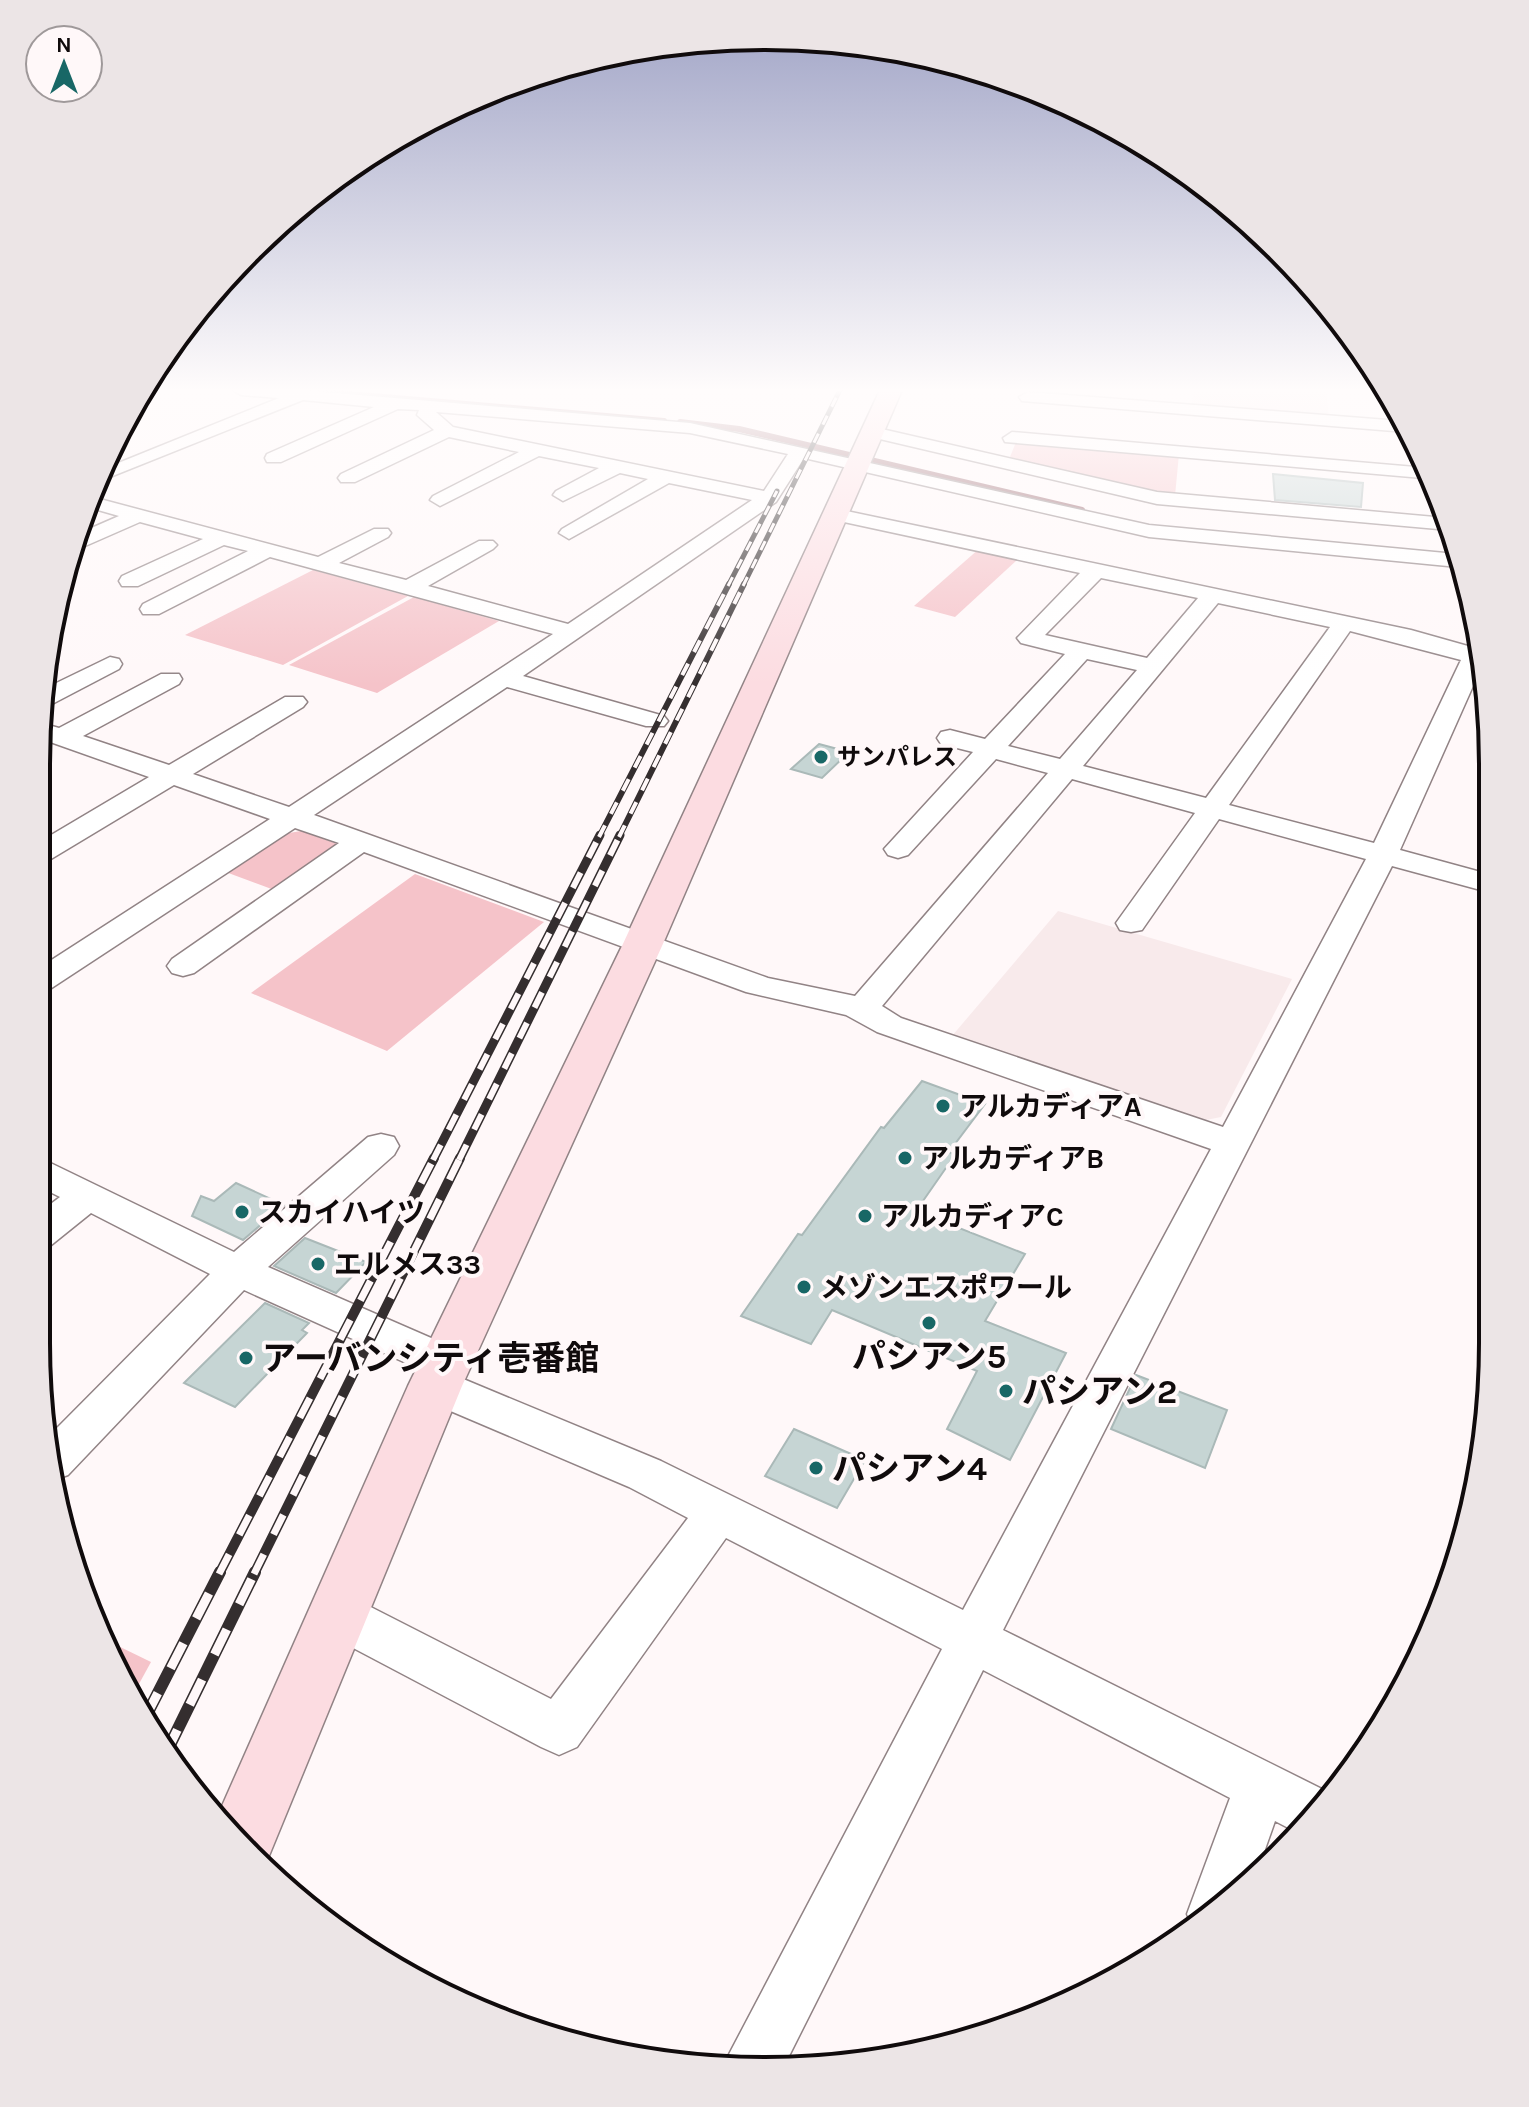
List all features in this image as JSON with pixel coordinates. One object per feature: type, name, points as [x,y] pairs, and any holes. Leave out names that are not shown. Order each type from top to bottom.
[{"type":"street","points":[[440,500],[462,488]]},
{"type":"street","points":[[563,495],[576,488]]},
{"type":"street","points":[[569,533],[646,488]]},
{"type":"street","points":[[721,488],[769,498]]},
{"type":"street","points":[[50,975],[504,678],[769,498],[775,488]]},
{"type":"street","points":[[246,1834],[440,1374],[642,946],[849,488]]},
{"type":"street","points":[[993,488],[1149,531],[1449,560]]},
{"type":"street","points":[[1116,488],[1157,498],[1437,523]]},
{"type":"street","points":[[99,504],[572,632]]},
{"type":"street","points":[[87,538],[138,515]]},
{"type":"street","points":[[837,515],[1411,637],[1470,656]]},
{"type":"street","points":[[320,564],[381,533]]},
{"type":"street","points":[[130,581],[221,538]]},
{"type":"street","points":[[408,588],[486,545]]},
{"type":"street","points":[[151,609],[267,550]]},
{"type":"street","points":[[1096,570],[1029,638],[1153,667]]},
{"type":"street","points":[[862,1009],[1213,595]]},
{"type":"street","points":[[1131,923],[1344,623]]},
{"type":"street","points":[[898,849],[1082,650]]},
{"type":"street","points":[[54,693],[110,664]]},
{"type":"street","points":[[757,2057],[1383,855],[1473,673]]},
{"type":"street","points":[[504,678],[655,721]]},
{"type":"street","points":[[51,734],[170,679]]},
{"type":"street","points":[[50,848],[294,702]]},
{"type":"street","points":[[51,734],[361,841],[642,946],[780,993],[829,998],[872,1012],[889,1025],[1232,1143]]},
{"type":"street","points":[[950,738],[1479,881]]},
{"type":"street","points":[[183,966],[361,841]]},
{"type":"street","points":[[59,1455],[238,1271],[381,1146]]},
{"type":"street","points":[[50,1176],[1306,1809]]},
{"type":"street","points":[[50,1225],[88,1195]]},
{"type":"street","points":[[338,1615],[559,1730],[718,1513]]},
{"type":"street","points":[[1224,1890],[1261,1786]]},
{"type":"shaded area","points":[[1137,488],[1176,488],[1175,496]]},
{"type":"shaded area","points":[[980,548],[1017,560],[955,617],[914,606]]},
{"type":"shaded area","points":[[313,570],[408,596],[283,665],[185,635]]},
{"type":"shaded area","points":[[414,597],[499,621],[377,693],[289,665]]},
{"type":"shaded area","points":[[301,831],[343,846],[277,891],[223,871],[277,835]]},
{"type":"shaded area","points":[[415,874],[544,922],[387,1051],[251,993]]},
{"type":"shaded area","points":[[1058,911],[1292,979],[1221,1117],[1196,1122],[952,1036]]},
{"type":"shaded area","points":[[118,1646],[151,1662],[138,1685]]},
{"type":"building","points":[[1274,488],[1363,488],[1361,507],[1275,500]]},
{"type":"building","name":"サンパレス","points":[[819,744],[849,752],[822,778],[791,769]]},
{"type":"building","points":[[922,1081],[985,1104],[949,1152],[955,1155],[916,1211],[1025,1254],[985,1321],[1066,1353],[1010,1460],[947,1429],[977,1371],[832,1310],[811,1344],[741,1316],[798,1234],[802,1235],[881,1127],[884,1128]]},
{"type":"building","name":"スカイハイツ","points":[[236,1183],[284,1205],[243,1240],[192,1216],[201,1196],[214,1201]]},
{"type":"building","name":"エルメス33","points":[[305,1238],[366,1262],[336,1293],[274,1266]]},
{"type":"building","name":"アーバンシティ壱番館","points":[[265,1303],[309,1323],[302,1330],[307,1333],[235,1407],[184,1383]]},
{"type":"building","points":[[1136,1375],[1227,1410],[1205,1468],[1111,1429]]},
{"type":"building","name":"パシアン4","points":[[794,1429],[865,1460],[837,1508],[765,1476]]},
{"type":"waterway","points":[[990,488],[1082,510]]},
{"type":"railway","points":[[743,586],[791,488]]},
{"type":"railway","points":[[728,586],[777,491]]},
{"type":"railway","points":[[599,837],[729,584]]},
{"type":"railway","points":[[619,837],[744,584]]},
{"type":"railway","points":[[433,1160],[600,835]]},
{"type":"railway","points":[[459,1160],[620,835]]},
{"type":"railway","points":[[219,1574],[434,1158]]},
{"type":"railway","points":[[254,1574],[460,1158]]},
{"type":"railway","points":[[150,1707],[220,1572]]},
{"type":"railway","points":[[172,1741],[255,1572]]},
{"type":"place","name":"サンパレス","points":[[821,757]]},
{"type":"place","name":"アルカディアA","points":[[943,1106]]},
{"type":"place","name":"アルカディアB","points":[[905,1158]]},
{"type":"place","name":"スカイハイツ","points":[[242,1212]]},
{"type":"place","name":"アルカディアC","points":[[865,1216]]},
{"type":"place","name":"エルメス33","points":[[318,1264]]},
{"type":"place","name":"メゾンエスポワール","points":[[804,1287]]},
{"type":"place","name":"パシアン5","points":[[929,1323]]},
{"type":"place","name":"アーバンシティ壱番館","points":[[246,1358]]},
{"type":"place","name":"パシアン2","points":[[1006,1391]]},
{"type":"place","name":"パシアン4","points":[[816,1468]]}]
